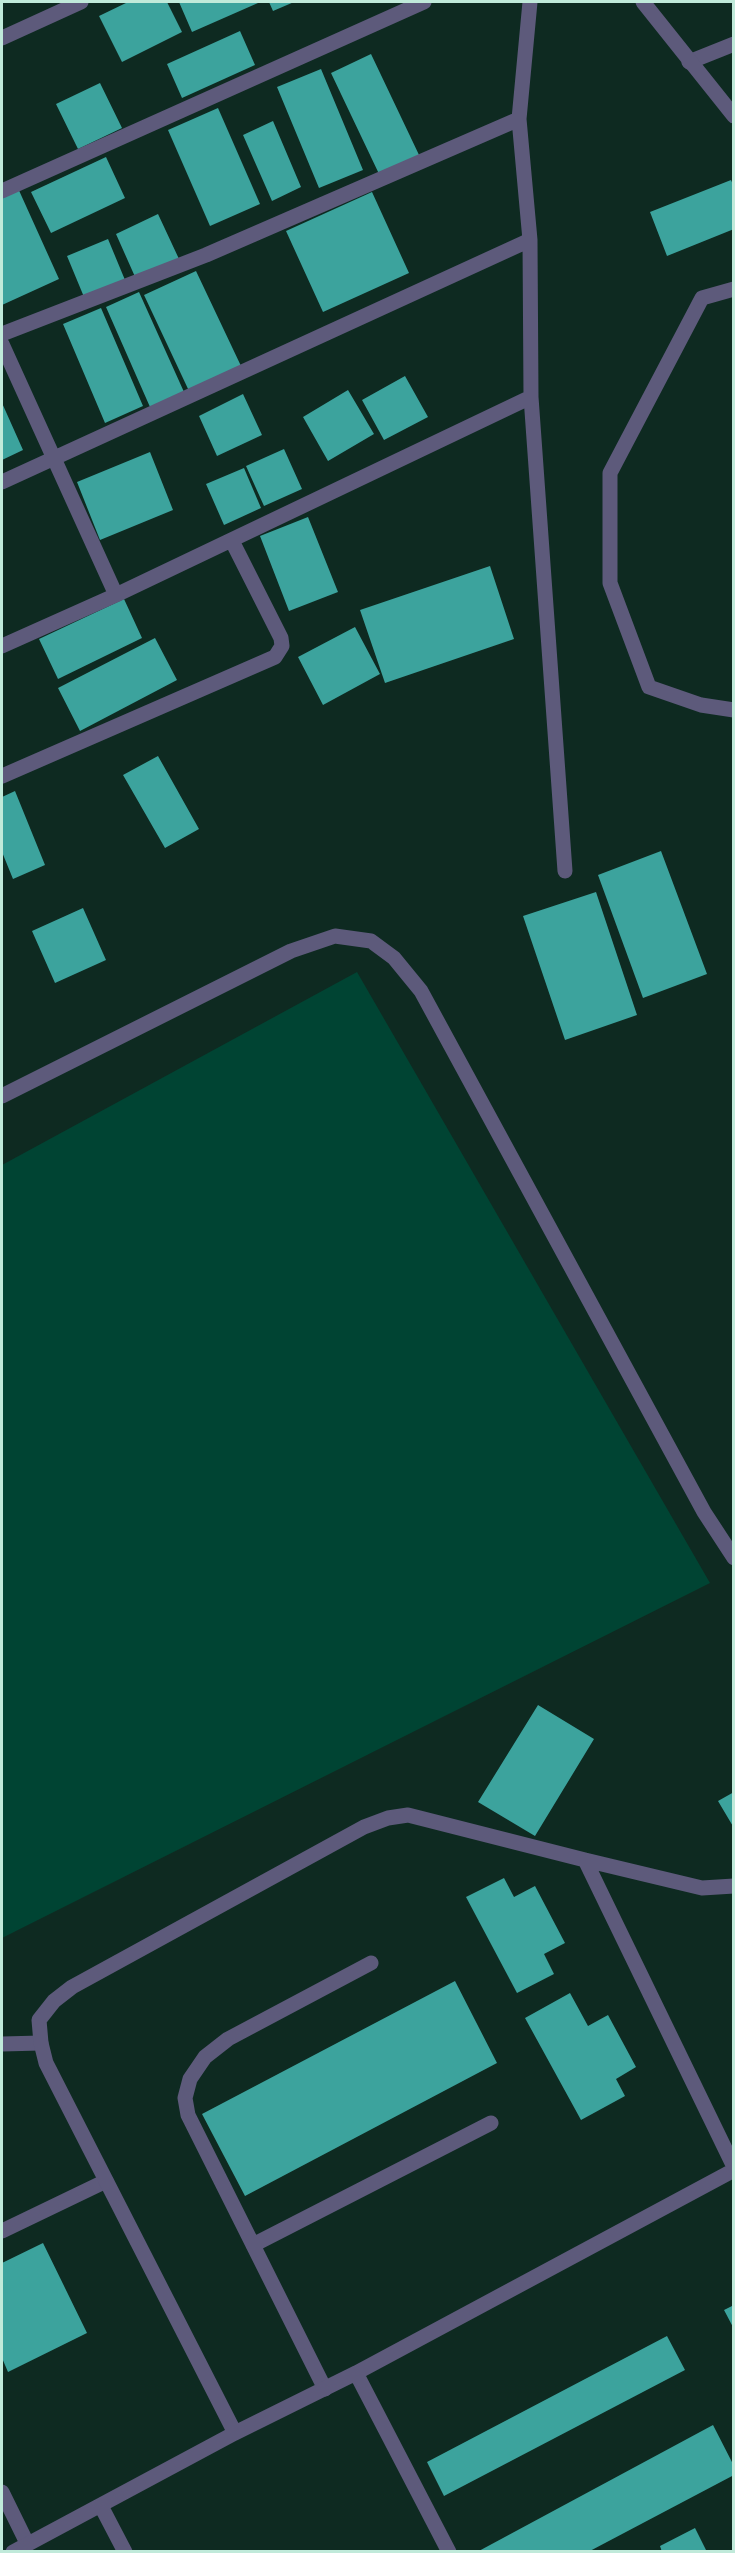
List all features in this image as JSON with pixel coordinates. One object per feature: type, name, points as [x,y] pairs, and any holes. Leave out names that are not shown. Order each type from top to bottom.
[{"type":"street","points":[[2,38],[81,2]]},
{"type":"street","points":[[2,191],[424,2]]},
{"type":"street","points":[[530,2],[519,119],[530,240],[531,397],[565,871]]},
{"type":"street","points":[[643,2],[734,116]]},
{"type":"street","points":[[689,62],[734,44]]},
{"type":"street","points":[[2,334],[206,255],[519,119]]},
{"type":"street","points":[[2,482],[530,240]]},
{"type":"street","points":[[734,289],[702,298],[610,473],[610,583],[649,687],[700,705],[734,710]]},
{"type":"street","points":[[2,344],[116,596]]},
{"type":"street","points":[[2,646],[116,596],[531,397]]},
{"type":"street","points":[[2,776],[271,661],[275,657],[282,646],[281,638],[232,541]]},
{"type":"street","points":[[2,1096],[291,951],[335,936],[370,941],[394,958],[421,991],[704,1512],[734,1558]]},
{"type":"street","points":[[235,2433],[46,2062],[41,2043],[39,2020],[54,2001],[72,1987],[364,1827],[388,1818],[408,1815],[702,1888],[734,1886]]},
{"type":"street","points":[[13,2552],[235,2433],[356,2373],[734,2168],[585,1860]]},
{"type":"street","points":[[325,2389],[188,2115],[185,2098],[190,2079],[205,2057],[228,2039],[371,1963]]},
{"type":"street","points":[[2,2044],[41,2043]]},
{"type":"street","points":[[253,2245],[491,2123]]},
{"type":"street","points":[[2,2231],[106,2181]]},
{"type":"street","points":[[356,2373],[449,2552]]},
{"type":"street","points":[[2,2492],[27,2543]]},
{"type":"street","points":[[101,2506],[125,2552]]},
{"type":"green space","points":[[357,972],[710,1583],[2,1938],[2,1165]]},
{"type":"building","points":[[128,2],[167,2],[182,32],[122,62],[99,16]]},
{"type":"building","points":[[179,2],[257,2],[258,3],[192,32]]},
{"type":"building","points":[[269,2],[294,2],[273,11]]},
{"type":"building","points":[[240,31],[255,65],[182,98],[167,64]]},
{"type":"building","points":[[371,54],[420,157],[380,176],[331,73]]},
{"type":"building","points":[[321,69],[363,170],[319,188],[277,87]]},
{"type":"building","points":[[100,83],[122,128],[78,149],[56,104]]},
{"type":"building","points":[[218,108],[260,204],[210,226],[168,130]]},
{"type":"building","points":[[273,121],[301,187],[272,201],[243,135]]},
{"type":"building","points":[[106,157],[125,198],[51,233],[31,192]]},
{"type":"building","points":[[731,180],[734,187],[734,229],[667,256],[650,212]]},
{"type":"building","points":[[17,186],[59,279],[2,305],[2,193]]},
{"type":"building","points":[[372,192],[409,273],[323,312],[286,231]]},
{"type":"building","points":[[158,214],[179,259],[136,279],[116,234]]},
{"type":"building","points":[[108,239],[125,280],[84,297],[67,256]]},
{"type":"building","points":[[196,271],[241,366],[189,391],[144,295]]},
{"type":"building","points":[[139,292],[184,392],[150,407],[106,307]]},
{"type":"building","points":[[101,308],[143,406],[105,423],[63,324]]},
{"type":"building","points":[[405,376],[428,417],[384,440],[362,400]]},
{"type":"building","points":[[348,390],[374,434],[328,461],[303,417]]},
{"type":"building","points":[[243,394],[262,435],[217,456],[199,416]]},
{"type":"building","points":[[2,403],[23,450],[2,460]]},
{"type":"building","points":[[284,449],[302,489],[264,506],[246,466]]},
{"type":"building","points":[[150,452],[173,510],[100,540],[77,482]]},
{"type":"building","points":[[244,468],[261,508],[224,525],[206,484]]},
{"type":"building","points":[[308,517],[338,592],[289,611],[260,536]]},
{"type":"building","points":[[490,566],[514,639],[385,683],[360,610]]},
{"type":"building","points":[[124,599],[142,638],[58,679],[39,639]]},
{"type":"building","points":[[355,627],[380,674],[323,705],[298,657]]},
{"type":"building","points":[[155,638],[177,680],[80,731],[58,688]]},
{"type":"building","points":[[158,756],[199,829],[165,848],[123,775]]},
{"type":"building","points":[[15,791],[45,865],[13,879],[2,852],[2,797]]},
{"type":"building","points":[[661,851],[707,974],[643,998],[598,875]]},
{"type":"building","points":[[596,892],[637,1015],[565,1040],[523,916]]},
{"type":"building","points":[[83,908],[106,960],[55,983],[32,931]]},
{"type":"building","points":[[538,1705],[594,1739],[535,1836],[478,1802]]},
{"type":"building","points":[[734,1792],[734,1828],[718,1801]]},
{"type":"building","points":[[504,1878],[514,1897],[535,1886],[565,1943],[544,1954],[554,1974],[517,1993],[466,1897]]},
{"type":"building","points":[[455,1981],[497,2063],[245,2196],[202,2114]]},
{"type":"building","points":[[570,1993],[588,2026],[608,2015],[636,2067],[616,2079],[625,2096],[581,2120],[525,2018]]},
{"type":"building","points":[[43,2243],[87,2333],[8,2372],[2,2358],[2,2263]]},
{"type":"building","points":[[734,2305],[734,2329],[724,2310]]},
{"type":"building","points":[[667,2336],[685,2370],[444,2496],[427,2462]]},
{"type":"building","points":[[713,2425],[734,2466],[734,2475],[588,2552],[477,2552]]},
{"type":"building","points":[[695,2528],[707,2552],[662,2552],[660,2546]]}]
